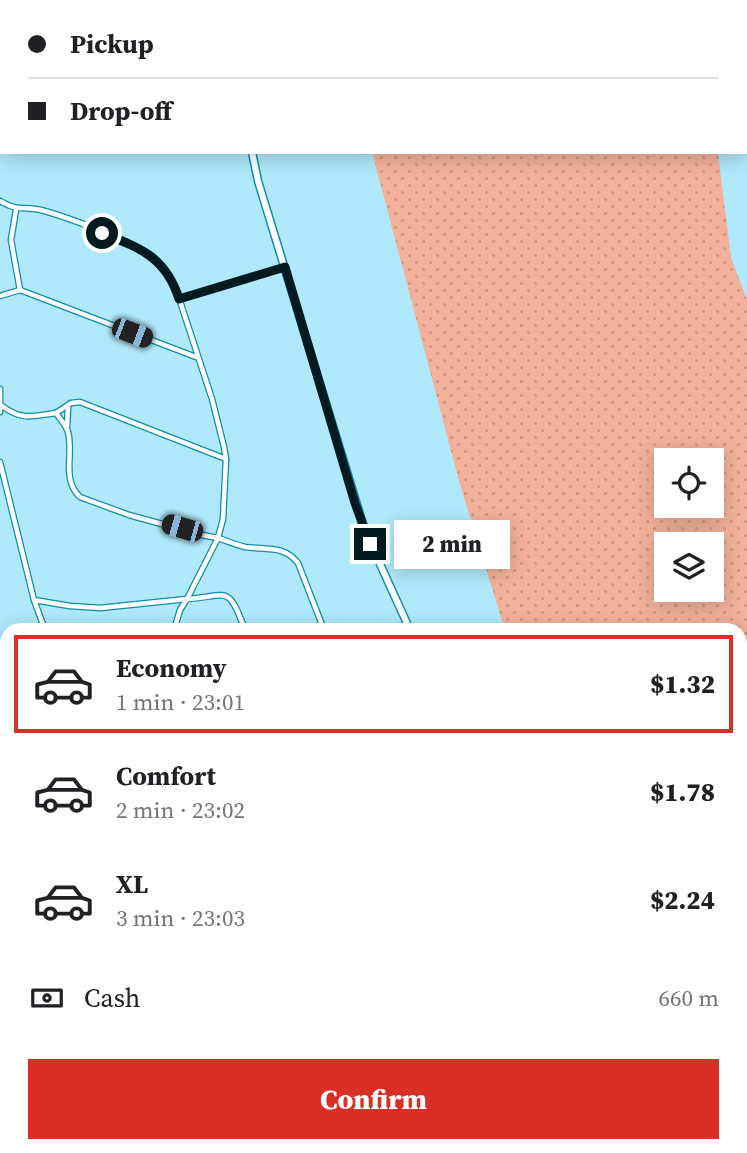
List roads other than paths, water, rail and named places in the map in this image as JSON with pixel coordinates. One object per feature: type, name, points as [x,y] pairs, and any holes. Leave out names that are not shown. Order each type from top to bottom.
[{"type":"street","points":[[251,154],[365,531],[407,623]]},
{"type":"street","points":[[0,201],[16,210],[29,208],[51,213],[139,247],[159,262],[169,275],[179,299],[215,411],[226,458],[223,519],[218,538],[176,623]]},
{"type":"street","points":[[16,210],[11,240],[20,290]]},
{"type":"street","points":[[179,299],[285,267]]},
{"type":"street","points":[[0,296],[20,290],[196,357]]},
{"type":"street","points":[[0,389],[0,412]]},
{"type":"street","points":[[2,406],[19,416],[34,417],[56,413],[71,403],[80,402],[226,458]]},
{"type":"street","points":[[68,407],[70,482],[80,497],[130,515],[246,547],[285,551],[298,563],[321,623]]},
{"type":"street","points":[[56,413],[67,431]]},
{"type":"street","points":[[0,462],[34,600],[42,623]]},
{"type":"street","points":[[34,600],[100,608],[226,594],[242,623]]}]
